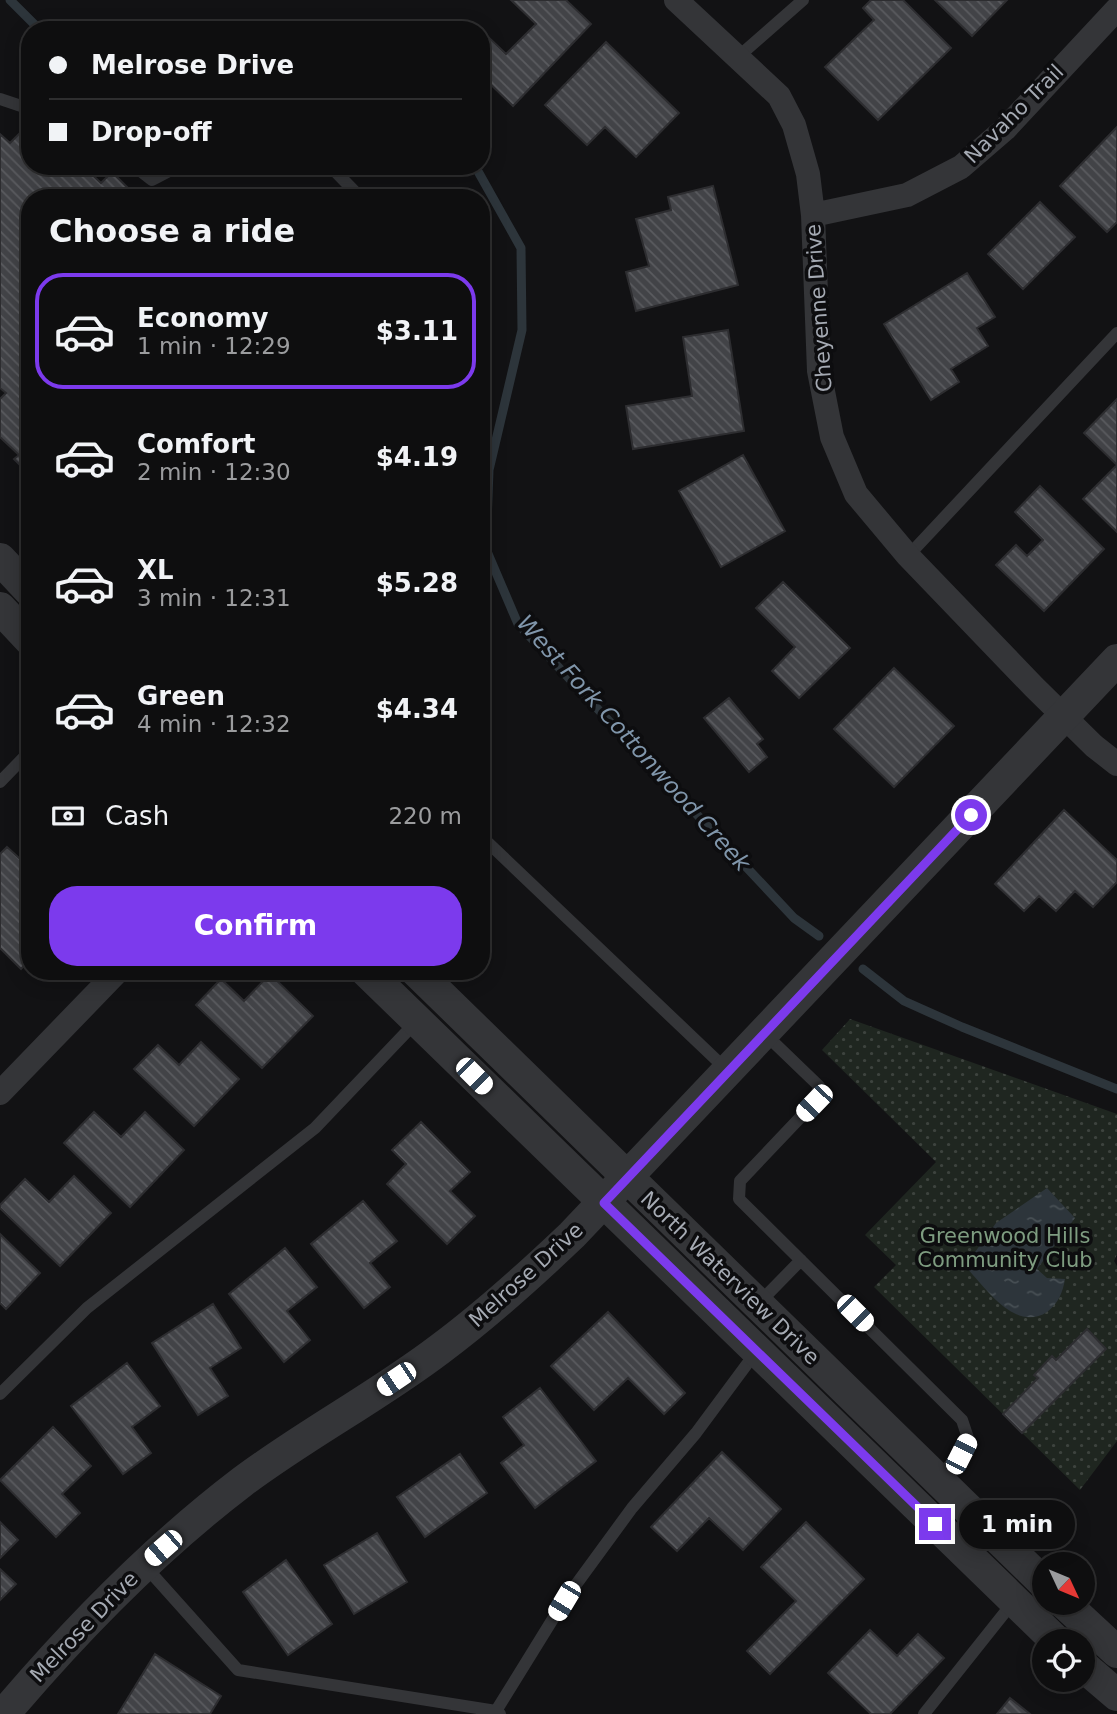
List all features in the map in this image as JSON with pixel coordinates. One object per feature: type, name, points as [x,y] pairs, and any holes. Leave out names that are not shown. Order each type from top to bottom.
[{"type":"street","name":"Cheyenne Drive","points":[[676,0],[779,96],[794,125],[808,174],[813,215],[819,371],[832,437],[856,494],[908,556],[1094,746],[1117,764]]},
{"type":"street","name":"Navaho Trail","points":[[813,215],[907,195],[961,167],[1004,129],[1117,9]]},
{"type":"street","points":[[0,559],[21,581]]},
{"type":"street","points":[[0,608],[21,630]]},
{"type":"street","name":"Melrose Drive","points":[[4,1714],[58,1651],[144,1565],[244,1481],[439,1350],[509,1295],[628,1178],[1117,660]]},
{"type":"street","points":[[0,1093],[109,980]]},
{"type":"street","name":"North Waterview Drive","points":[[375,980],[1043,1629]]},
{"type":"street","name":"North Waterview Drive","points":[[425,980],[1032,1571]]},
{"type":"street","points":[[1077,1615],[1117,1652]]},
{"type":"street","points":[[1095,1676],[1117,1695]]},
{"type":"lane","points":[[738,57],[803,0]]},
{"type":"lane","points":[[0,99],[21,106]]},
{"type":"lane","points":[[146,175],[152,180],[162,175]]},
{"type":"lane","points":[[339,175],[352,189]]},
{"type":"lane","points":[[908,556],[1117,333]]},
{"type":"lane","points":[[0,782],[21,760]]},
{"type":"lane","points":[[490,845],[729,1072]]},
{"type":"lane","points":[[0,1394],[87,1308],[315,1128],[417,1021]]},
{"type":"lane","points":[[764,1033],[819,1086],[814,1103],[740,1181],[739,1199],[962,1420],[968,1438],[961,1454],[936,1479]]},
{"type":"lane","points":[[758,1305],[801,1260]]},
{"type":"lane","points":[[144,1565],[238,1670],[498,1713],[564,1601],[632,1508],[696,1433],[757,1351]]},
{"type":"lane","points":[[923,1714],[1014,1601]]},
{"type":"green space","name":"Greenwood Hills Community Club","points":[[850,1019],[1117,1114],[1117,1254],[1114,1261],[1117,1266],[1117,1441],[1080,1490],[874,1287],[896,1265],[865,1235],[936,1162],[822,1050]]},
{"type":"water","points":[[1047,1188],[1075,1218],[1037,1269],[1047,1278],[1065,1279],[1063,1289],[1051,1309],[1035,1317],[1024,1317],[1002,1305],[965,1266],[996,1223]]},
{"type":"building","points":[[511,0],[566,0],[591,24],[513,106],[490,84],[490,39],[506,54],[536,24]]},
{"type":"building","points":[[871,0],[903,0],[951,48],[878,120],[825,67],[874,20],[863,8]]},
{"type":"building","points":[[935,0],[1007,0],[972,36]]},
{"type":"building","points":[[606,42],[679,113],[636,157],[605,127],[587,145],[545,105]]},
{"type":"building","points":[[1117,127],[1117,222],[1107,232],[1060,186]]},
{"type":"building","points":[[21,132],[21,175],[93,175],[101,183],[109,175],[115,175],[129,189],[21,189],[21,466],[14,459],[19,455],[0,437],[0,399],[6,393],[0,388],[0,134],[10,143]]},
{"type":"building","points":[[713,186],[738,285],[636,311],[626,272],[649,266],[636,219],[671,210],[668,197]]},
{"type":"building","points":[[1040,202],[1075,237],[1023,289],[988,254]]},
{"type":"building","points":[[967,273],[995,317],[977,328],[988,346],[951,369],[959,382],[931,400],[884,324]]},
{"type":"building","points":[[728,330],[744,431],[633,449],[626,406],[692,396],[683,337]]},
{"type":"building","points":[[1117,399],[1117,465],[1084,433]]},
{"type":"building","points":[[743,455],[785,531],[721,567],[679,491]]},
{"type":"building","points":[[1117,465],[1117,532],[1083,499]]},
{"type":"building","points":[[1040,486],[1104,549],[1044,611],[996,565],[1016,545],[1027,556],[1043,540],[1015,512]]},
{"type":"building","points":[[783,582],[850,648],[799,698],[772,671],[795,647],[756,608]]},
{"type":"building","points":[[894,668],[954,726],[894,787],[834,729]]},
{"type":"building","points":[[729,698],[763,739],[757,744],[767,757],[749,772],[704,718]]},
{"type":"building","points":[[1064,810],[1117,860],[1117,882],[1093,907],[1075,891],[1056,911],[1039,896],[1024,911],[995,884]]},
{"type":"building","points":[[7,847],[21,860],[21,969],[0,948],[0,854]]},
{"type":"building","points":[[220,980],[244,1001],[264,980],[276,980],[313,1016],[262,1068],[196,1005]]},
{"type":"building","points":[[201,1042],[239,1079],[194,1126],[134,1069],[158,1045],[179,1065]]},
{"type":"building","points":[[94,1112],[121,1137],[145,1112],[184,1150],[130,1207],[64,1143]]},
{"type":"building","points":[[421,1122],[470,1172],[450,1191],[475,1216],[447,1244],[387,1184],[406,1164],[392,1150]]},
{"type":"building","points":[[74,1176],[111,1213],[60,1266],[0,1208],[0,1205],[25,1179],[49,1202]]},
{"type":"building","points":[[363,1201],[397,1241],[370,1263],[390,1287],[364,1308],[311,1244]]},
{"type":"building","points":[[0,1234],[40,1273],[6,1309],[0,1303]]},
{"type":"building","points":[[285,1248],[317,1287],[287,1311],[310,1340],[284,1362],[229,1294]]},
{"type":"building","points":[[213,1304],[241,1348],[210,1368],[228,1396],[198,1415],[152,1343]]},
{"type":"building","points":[[608,1312],[685,1393],[664,1414],[628,1378],[594,1410],[551,1366]]},
{"type":"building","points":[[1087,1329],[1106,1349],[1022,1433],[1003,1414],[1038,1378],[1034,1375],[1052,1356],[1056,1360]]},
{"type":"building","points":[[127,1363],[160,1406],[132,1427],[151,1453],[123,1474],[71,1406]]},
{"type":"building","points":[[540,1388],[596,1461],[535,1508],[501,1463],[524,1445],[503,1417]]},
{"type":"building","points":[[53,1427],[91,1466],[62,1494],[80,1513],[56,1537],[0,1480]]},
{"type":"building","points":[[722,1452],[781,1509],[743,1550],[709,1518],[677,1551],[651,1527]]},
{"type":"building","points":[[460,1454],[487,1493],[425,1537],[397,1497]]},
{"type":"building","points":[[0,1522],[18,1540],[0,1558]]},
{"type":"building","points":[[806,1522],[864,1579],[770,1674],[747,1651],[796,1601],[761,1567]]},
{"type":"building","points":[[377,1533],[407,1582],[354,1614],[324,1565]]},
{"type":"building","points":[[286,1560],[332,1624],[288,1655],[243,1592]]},
{"type":"building","points":[[0,1569],[16,1584],[0,1600]]},
{"type":"building","points":[[870,1630],[897,1656],[918,1634],[944,1658],[890,1714],[871,1714],[828,1673]]},
{"type":"building","points":[[155,1654],[221,1696],[210,1714],[118,1714]]},
{"type":"building","points":[[1010,1698],[1030,1714],[997,1714]]},
{"type":"waterway","name":"West Fork Cottonwood Creek","points":[[10,0],[31,21]]},
{"type":"waterway","name":"West Fork Cottonwood Creek","points":[[480,175],[488,189]]},
{"type":"waterway","name":"West Fork Cottonwood Creek","points":[[490,193],[521,248],[522,330],[490,466]]},
{"type":"waterway","name":"West Fork Cottonwood Creek","points":[[490,558],[518,624],[794,918],[819,936]]},
{"type":"waterway","name":"West Fork Cottonwood Creek","points":[[863,969],[904,1001],[1117,1089]]},
{"type":"route","points":[[935,1524],[604,1203],[971,815]]}]
